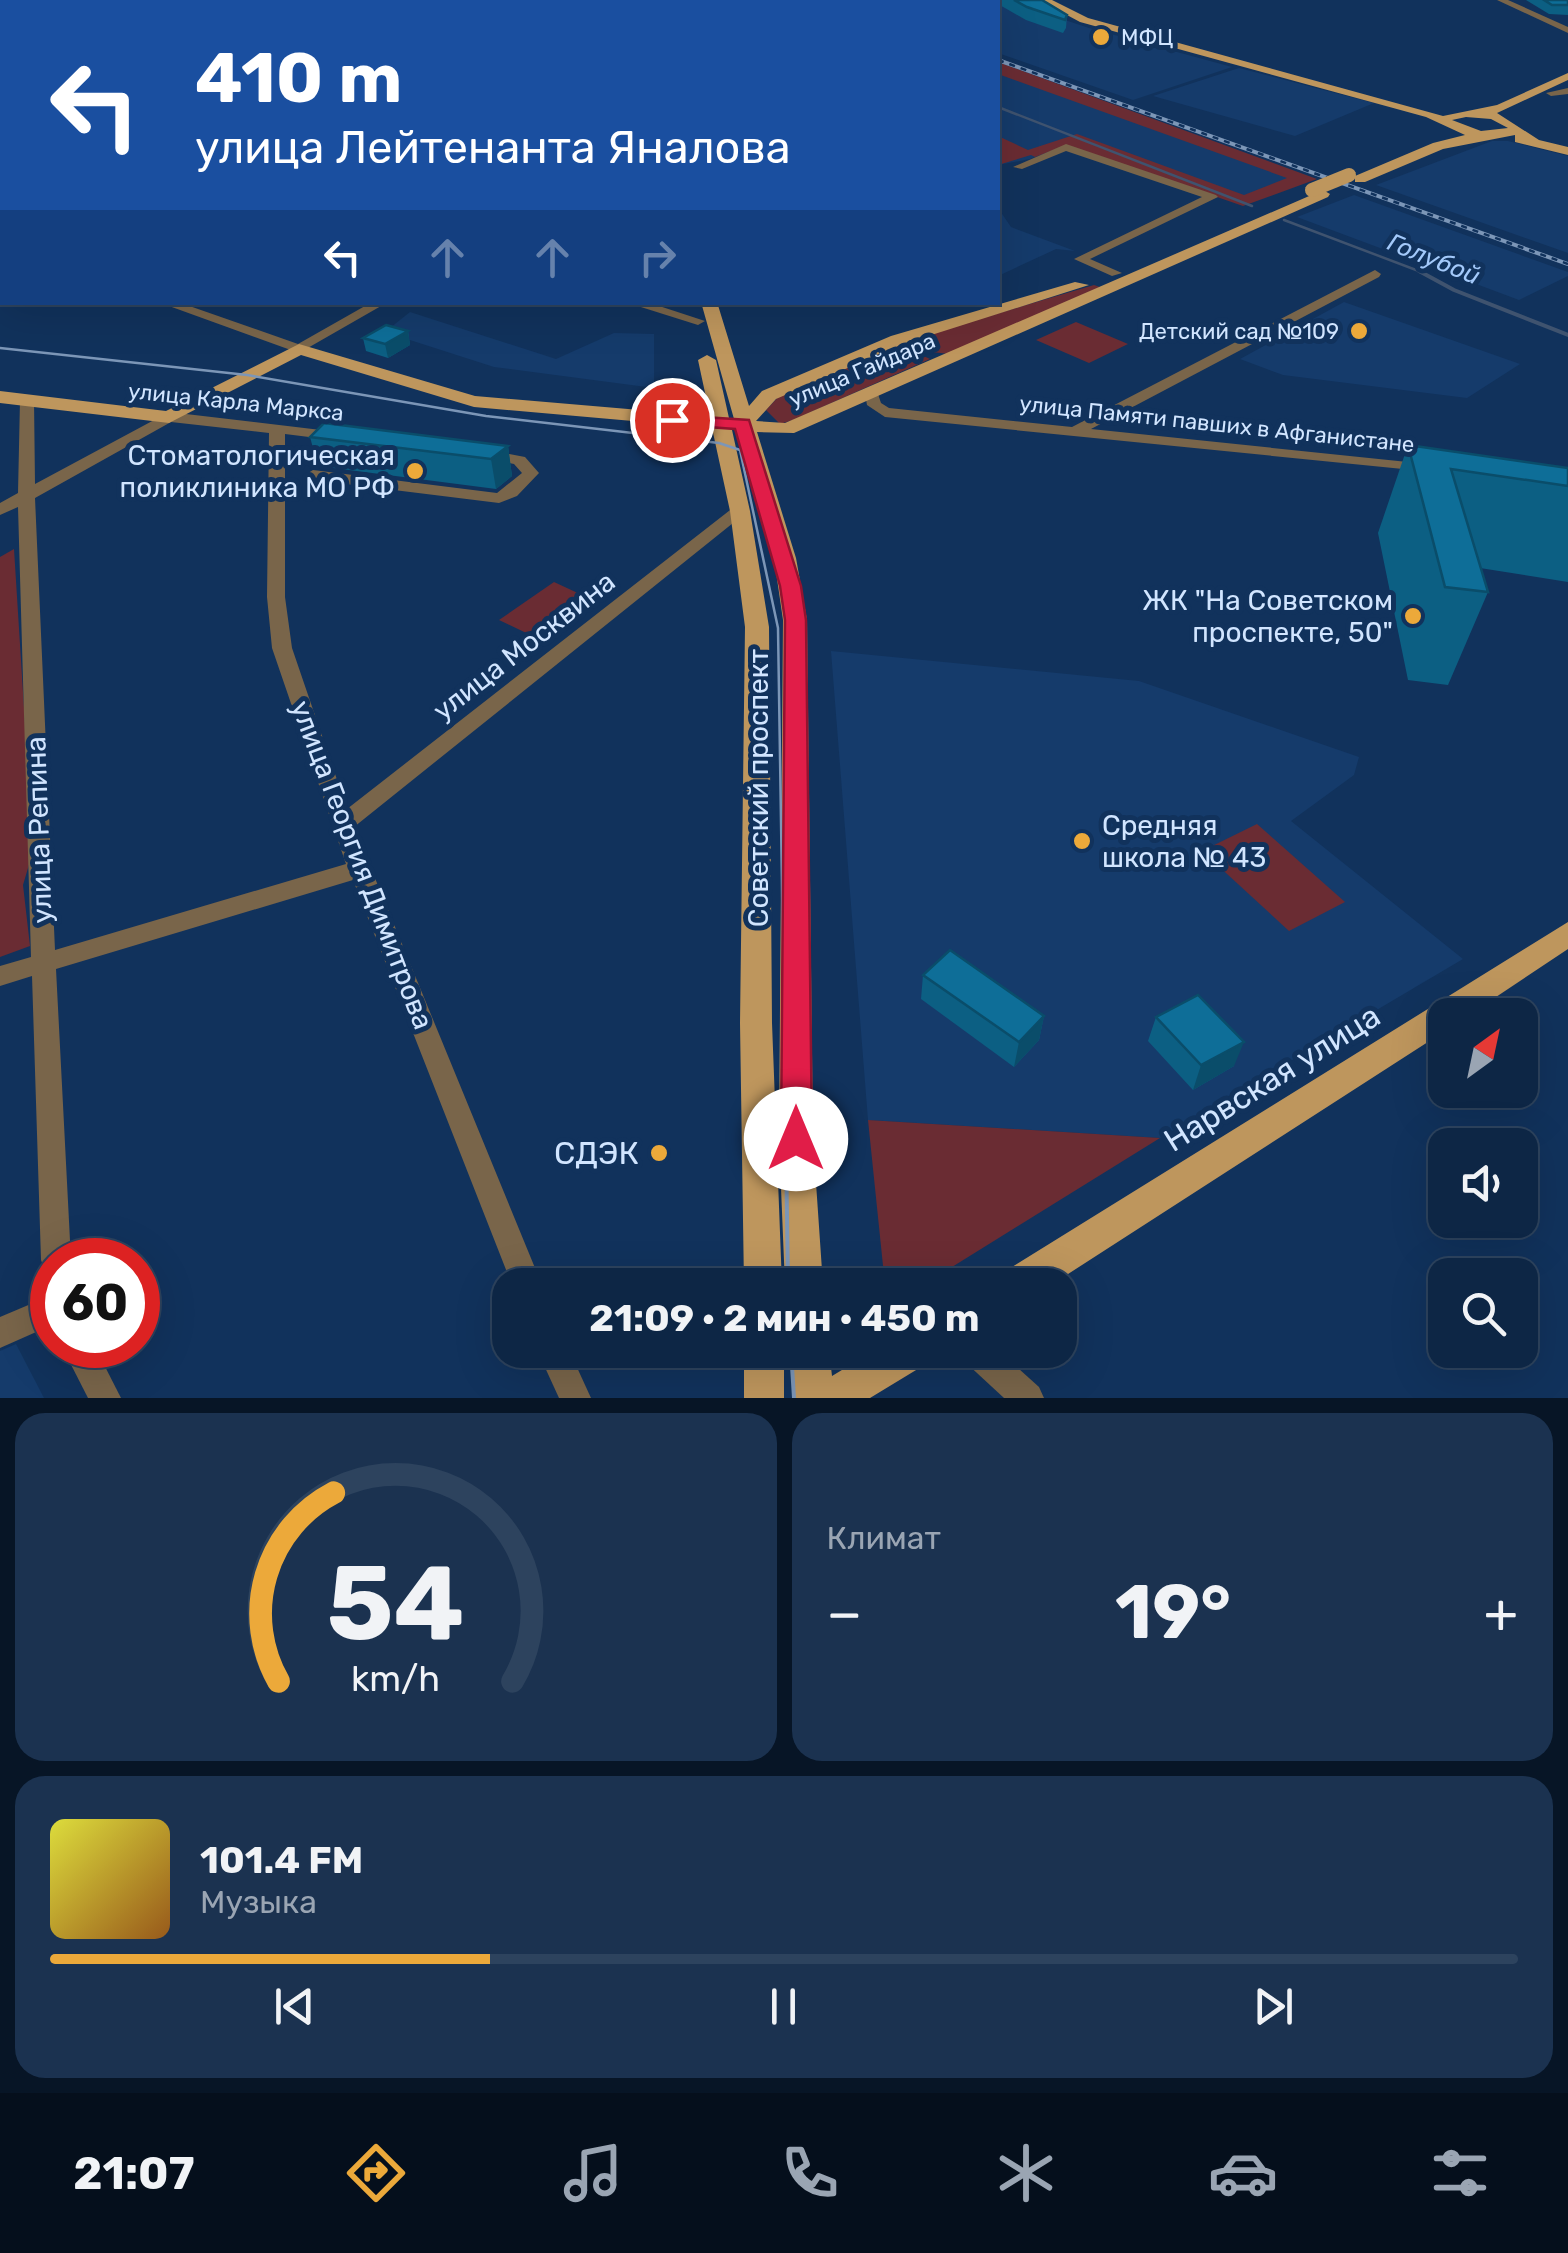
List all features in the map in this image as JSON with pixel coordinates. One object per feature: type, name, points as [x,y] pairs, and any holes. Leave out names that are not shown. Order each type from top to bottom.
[{"type":"main road","points":[[1044,0],[1074,17],[1460,114]]},
{"type":"main road","points":[[1057,0],[1082,15],[1158,39],[1430,114],[1447,124],[1568,151]]},
{"type":"main road","name":"улица Гайдара","points":[[733,424],[777,391],[898,340],[1116,273],[1446,136],[1447,124],[1460,114],[1500,108],[1568,76]]},
{"type":"main road","name":"улица Гайдара","points":[[1511,126],[1506,118],[1510,113],[1568,88]]},
{"type":"main road","name":"улица Гайдара","points":[[1476,114],[1511,126]]},
{"type":"main road","points":[[1511,126],[1535,142]]},
{"type":"main road","name":"улица Гайдара","points":[[1354,177],[1448,143],[1491,135],[1511,126]]},
{"type":"main road","name":"улица Гайдара","points":[[733,424],[780,430],[802,426],[1318,192]]},
{"type":"main road","name":"Советский проспект","points":[[710,305],[731,384],[740,511],[758,627],[756,1023],[763,1268]]},
{"type":"main road","name":"Советский проспект","points":[[696,312],[733,424],[754,455],[785,558],[796,620],[796,1139],[803,1268]]},
{"type":"main road","points":[[898,340],[944,362]]},
{"type":"main road","points":[[169,417],[299,349],[474,400],[733,424]]},
{"type":"main road","points":[[731,384],[754,391],[777,391]]},
{"type":"main road","name":"улица Карла Маркса","points":[[0,396],[169,417]]},
{"type":"main road","points":[[754,455],[802,426]]},
{"type":"main road","name":"Нарвская улица","points":[[1044,1268],[1286,1118],[1568,934]]},
{"type":"main road","points":[[764,1368],[764,1398]]},
{"type":"main road","points":[[811,1368],[814,1398]]},
{"type":"main road","points":[[833,1398],[882,1368]]},
{"type":"street","points":[[1501,0],[1568,30]]},
{"type":"street","points":[[1018,167],[1066,147],[1212,198],[1080,260],[1116,273]]},
{"type":"street","points":[[1074,432],[1375,274]]},
{"type":"street","points":[[173,305],[299,349],[377,305]]},
{"type":"street","points":[[650,305],[696,312]]},
{"type":"street","name":"улица Памяти павших в Афганистане","points":[[872,394],[874,405],[885,412],[1441,470]]},
{"type":"street","name":"улица Репина","points":[[27,400],[26,496],[55,1238]]},
{"type":"street","points":[[0,510],[169,417]]},
{"type":"street","name":"улица Карла Маркса","points":[[169,417],[353,438]]},
{"type":"street","name":"улица Георгия Димитрова","points":[[278,429],[276,597],[282,648],[342,825],[520,1268]]},
{"type":"street","points":[[313,475],[498,498],[519,487],[531,473],[519,460],[467,452]]},
{"type":"street","name":"улица Москвина","points":[[342,825],[740,511]]},
{"type":"street","points":[[0,976],[360,870]]},
{"type":"street","points":[[0,1333],[30,1320]]},
{"type":"street","points":[[89,1368],[105,1398]]},
{"type":"street","points":[[561,1368],[575,1398]]},
{"type":"street","points":[[995,1368],[1024,1395]]},
{"type":"shaded area","points":[[1000,0],[1026,0],[1053,16],[1089,28],[1232,67],[1133,100],[1000,54]]},
{"type":"shaded area","points":[[1000,63],[1317,179],[1243,206],[1067,145],[1000,164],[1000,137],[1028,150],[1077,134],[1244,195],[1287,178],[1000,75]]},
{"type":"shaded area","points":[[1239,68],[1374,103],[1295,136],[1153,96]]},
{"type":"shaded area","points":[[1000,69],[1311,179],[1239,204],[1067,145],[1030,159],[1000,165]]},
{"type":"shaded area","points":[[1492,141],[1508,141],[1568,156],[1568,253],[1376,185]]},
{"type":"shaded area","points":[[1354,195],[1568,272],[1568,276],[1519,300],[1297,217]]},
{"type":"shaded area","points":[[1000,211],[1011,227],[1075,251],[1056,249],[1000,275]]},
{"type":"shaded area","points":[[1094,285],[1100,287],[949,354],[932,352],[914,342],[915,338]]},
{"type":"shaded area","name":"Детский сад №109","points":[[1344,302],[1520,364],[1467,398],[1283,375],[1240,359]]},
{"type":"shaded area","points":[[410,312],[556,359],[614,333],[654,334],[654,388],[494,367],[385,332]]},
{"type":"shaded area","points":[[1076,322],[1128,344],[1089,363],[1036,340]]},
{"type":"shaded area","points":[[898,344],[930,359],[793,420],[780,424],[766,410],[783,392]]},
{"type":"shaded area","points":[[14,549],[33,851],[23,885],[30,946],[0,957],[0,557]]},
{"type":"shaded area","points":[[554,582],[595,601],[541,640],[499,620]]},
{"type":"shaded area","points":[[831,651],[1139,681],[1359,757],[1354,775],[1291,821],[1463,959],[1160,1138],[868,1120]]},
{"type":"shaded area","points":[[1257,824],[1345,902],[1289,931],[1202,851]]},
{"type":"shaded area","points":[[868,1120],[1160,1138],[950,1268],[883,1268]]},
{"type":"shaded area","points":[[16,1344],[44,1398],[0,1398],[0,1351]]},
{"type":"building","points":[[1014,0],[1042,0],[1067,15],[1065,20]]},
{"type":"building","points":[[1544,0],[1568,0],[1568,5],[1552,5]]},
{"type":"building","points":[[386,325],[408,331],[385,344],[363,338]]},
{"type":"building","points":[[324,423],[508,446],[491,459],[310,437]]},
{"type":"building","points":[[1408,445],[1568,468],[1568,486],[1451,469],[1488,592],[1445,587]]},
{"type":"building","points":[[950,950],[1044,1016],[1019,1042],[923,975]]},
{"type":"building","points":[[1198,995],[1244,1042],[1201,1065],[1156,1017]]},
{"type":"waterway","name":"Голубой","points":[[1000,108],[1252,206]]},
{"type":"waterway","name":"Голубой","points":[[1284,220],[1420,271]]},
{"type":"waterway","name":"Голубой","points":[[1420,271],[1424,273]]},
{"type":"waterway","name":"Голубой","points":[[1420,271],[1454,290],[1568,335]]},
{"type":"tram line","points":[[0,348],[247,375],[486,416],[719,443],[740,450],[778,628],[784,1013]]},
{"type":"tram line","points":[[784,1010],[788,1268]]},
{"type":"tram line","points":[[792,1368],[794,1398]]},
{"type":"railway","points":[[1000,61],[1568,264]]},
{"type":"place","name":"МФЦ","points":[[1101,37]]},
{"type":"place","name":"Детский сад №109","points":[[1359,331]]},
{"type":"place","name":"Стоматологическая поликлиника МО РФ","points":[[415,471]]},
{"type":"place","name":"ЖК \"На Советском проспекте, 50\"","points":[[1413,616]]},
{"type":"place","name":"Средняя школа № 43","points":[[1082,841]]},
{"type":"place","name":"СДЭК","points":[[659,1153]]},
{"type":"route","points":[[672,420],[743,424],[785,558],[796,620],[796,1139]]}]
